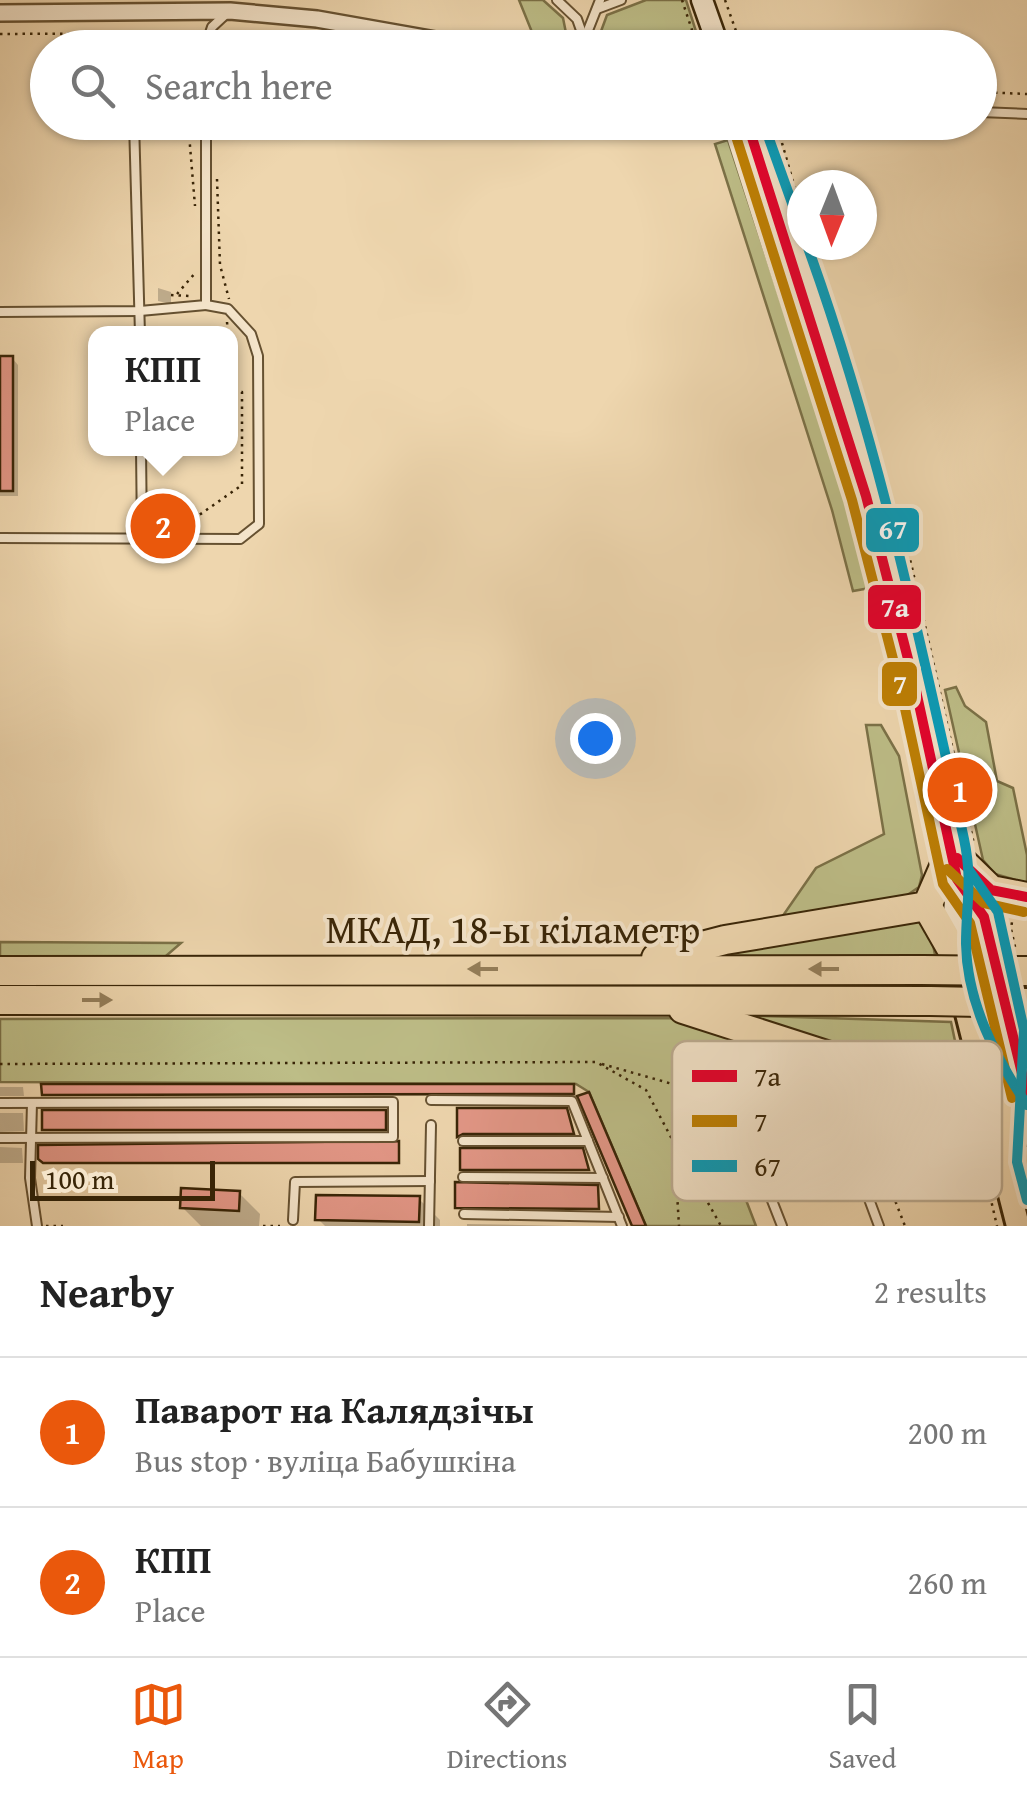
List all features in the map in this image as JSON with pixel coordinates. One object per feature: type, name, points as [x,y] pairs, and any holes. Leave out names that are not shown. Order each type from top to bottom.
[{"type":"highway","points":[[580,968],[642,962],[725,940],[926,906],[954,865],[980,882],[1019,896]]},
{"type":"highway","points":[[984,916],[994,903],[1019,896]]},
{"type":"highway","points":[[926,906],[951,948]]},
{"type":"highway","name":"МКАД, 18-ы кіламетр","points":[[0,971],[1027,971]]},
{"type":"highway","name":"МКАД, 18-ы кіламетр","points":[[0,1000],[1027,1003]]},
{"type":"highway","points":[[652,1000],[742,1041]]},
{"type":"highway","points":[[1009,1033],[1016,1094]]},
{"type":"main road","points":[[984,916],[1009,1033]]},
{"type":"main road","points":[[951,948],[974,1041]]},
{"type":"main road","points":[[1016,1094],[1027,1133]]},
{"type":"main road","points":[[1016,1094],[1002,1163],[1018,1226]]},
{"type":"street","points":[[702,0],[713,30]]},
{"type":"street","points":[[0,14],[230,11],[317,19],[379,30]]},
{"type":"street","points":[[710,30],[711,25]]},
{"type":"street","points":[[754,140],[810,300],[890,571],[954,865],[951,948]]},
{"type":"street","points":[[760,158],[763,140]]},
{"type":"street","points":[[954,865],[984,916]]},
{"type":"lane","points":[[558,0],[577,19],[581,30]]},
{"type":"lane","points":[[586,30],[598,5],[621,0]]},
{"type":"lane","points":[[212,30],[230,11]]},
{"type":"lane","points":[[997,113],[1027,114]]},
{"type":"lane","points":[[135,140],[140,326]]},
{"type":"lane","points":[[206,140],[206,305]]},
{"type":"lane","points":[[0,312],[140,311],[206,305],[228,310],[256,346],[259,524],[240,539],[0,538]]},
{"type":"lane","points":[[141,456],[142,538]]},
{"type":"lane","points":[[431,1100],[572,1101],[620,1221],[464,1214]]},
{"type":"lane","points":[[0,1103],[393,1102],[393,1137],[0,1138]]},
{"type":"lane","points":[[32,1103],[37,1226]]},
{"type":"lane","points":[[429,1226],[431,1126]]},
{"type":"lane","points":[[463,1141],[588,1141]]},
{"type":"lane","points":[[463,1177],[604,1178]]},
{"type":"lane","points":[[293,1220],[295,1182],[430,1181]]},
{"type":"lane","points":[[772,1201],[782,1226]]},
{"type":"lane","points":[[870,1201],[879,1226]]},
{"type":"path","points":[[682,0],[692,30]]},
{"type":"path","points":[[725,0],[736,30]]},
{"type":"path","points":[[0,34],[30,34]]},
{"type":"path","points":[[997,93],[1027,94]]},
{"type":"path","points":[[190,140],[196,213]]},
{"type":"path","points":[[733,140],[753,189]]},
{"type":"path","points":[[781,140],[788,170]]},
{"type":"path","points":[[217,176],[220,265],[229,300]]},
{"type":"path","points":[[772,241],[855,515],[902,704]]},
{"type":"path","points":[[819,260],[906,545],[970,824]]},
{"type":"path","points":[[177,294],[200,267]]},
{"type":"path","points":[[227,317],[228,326]]},
{"type":"path","points":[[170,519],[195,518],[242,485],[242,392],[238,392]]},
{"type":"path","points":[[0,1064],[596,1062],[672,1084]]},
{"type":"path","points":[[596,1062],[646,1090],[672,1138]]},
{"type":"path","points":[[678,1201],[680,1226]]},
{"type":"path","points":[[707,1201],[721,1226]]},
{"type":"path","points":[[895,1201],[905,1226]]},
{"type":"path","points":[[263,1226],[280,1226]]},
{"type":"green space","points":[[519,0],[543,0],[563,18],[565,30],[531,30]]},
{"type":"green space","points":[[646,0],[686,0],[696,30],[601,30],[607,15]]},
{"type":"green space","points":[[728,140],[849,508],[870,588],[853,591],[832,510],[715,144]]},
{"type":"green space","points":[[956,687],[965,706],[986,722],[997,781],[1013,788],[1027,855],[1027,883],[995,874],[983,860],[945,690]]},
{"type":"green space","points":[[866,725],[881,725],[899,756],[922,875],[919,887],[903,898],[782,917],[816,868],[884,834]]},
{"type":"green space","points":[[917,916],[930,928],[935,955],[669,962]]},
{"type":"green space","points":[[0,942],[181,943],[159,962],[0,962]]},
{"type":"green space","points":[[735,1015],[951,1022],[955,1041],[820,1041]]},
{"type":"green space","points":[[0,1019],[694,1020],[732,1037],[730,1041],[672,1041],[672,1201],[746,1201],[756,1226],[646,1226],[589,1092],[576,1084],[0,1082]]},
{"type":"building","points":[[0,356],[13,356],[13,491],[0,491]]},
{"type":"building","points":[[41,1084],[574,1084],[574,1094],[42,1095]]},
{"type":"building","points":[[589,1092],[646,1226],[632,1226],[577,1096]]},
{"type":"building","points":[[457,1108],[567,1108],[574,1134],[457,1137]]},
{"type":"building","points":[[42,1110],[386,1110],[386,1130],[42,1130]]},
{"type":"building","points":[[399,1141],[399,1163],[43,1163],[38,1159],[38,1145]]},
{"type":"building","points":[[460,1148],[583,1148],[589,1170],[460,1170]]},
{"type":"building","points":[[455,1182],[598,1185],[599,1209],[455,1208]]},
{"type":"building","points":[[181,1188],[240,1191],[239,1211],[180,1208]]},
{"type":"building","points":[[316,1195],[420,1196],[419,1222],[315,1220]]},
{"type":"transit line","name":"7","points":[[737,140],[852,500],[901,690],[943,884],[970,923],[998,1041]]},
{"type":"transit line","name":"7а","points":[[753,140],[866,496],[915,686],[957,879],[984,917],[1027,1094]]},
{"type":"transit line","name":"67","points":[[769,140],[787,189]]},
{"type":"transit line","name":"67","points":[[812,260],[855,391],[913,614],[967,854],[968,966],[990,1041]]},
{"type":"transit line","name":"7а","points":[[957,858],[991,890],[1027,897]]},
{"type":"transit line","name":"7","points":[[947,869],[984,903],[1024,912]]},
{"type":"transit line","name":"67","points":[[969,870],[998,912],[1024,1030],[1017,1162],[1027,1200]]},
{"type":"transit line","name":"7","points":[[1002,1056],[1012,1098]]},
{"type":"transit line","name":"67","points":[[1002,1063],[1027,1105]]},
{"type":"place","name":"КПП","points":[[163,526]]},
{"type":"place","name":"Паварот на Калядзічы","points":[[960,790]]}]
